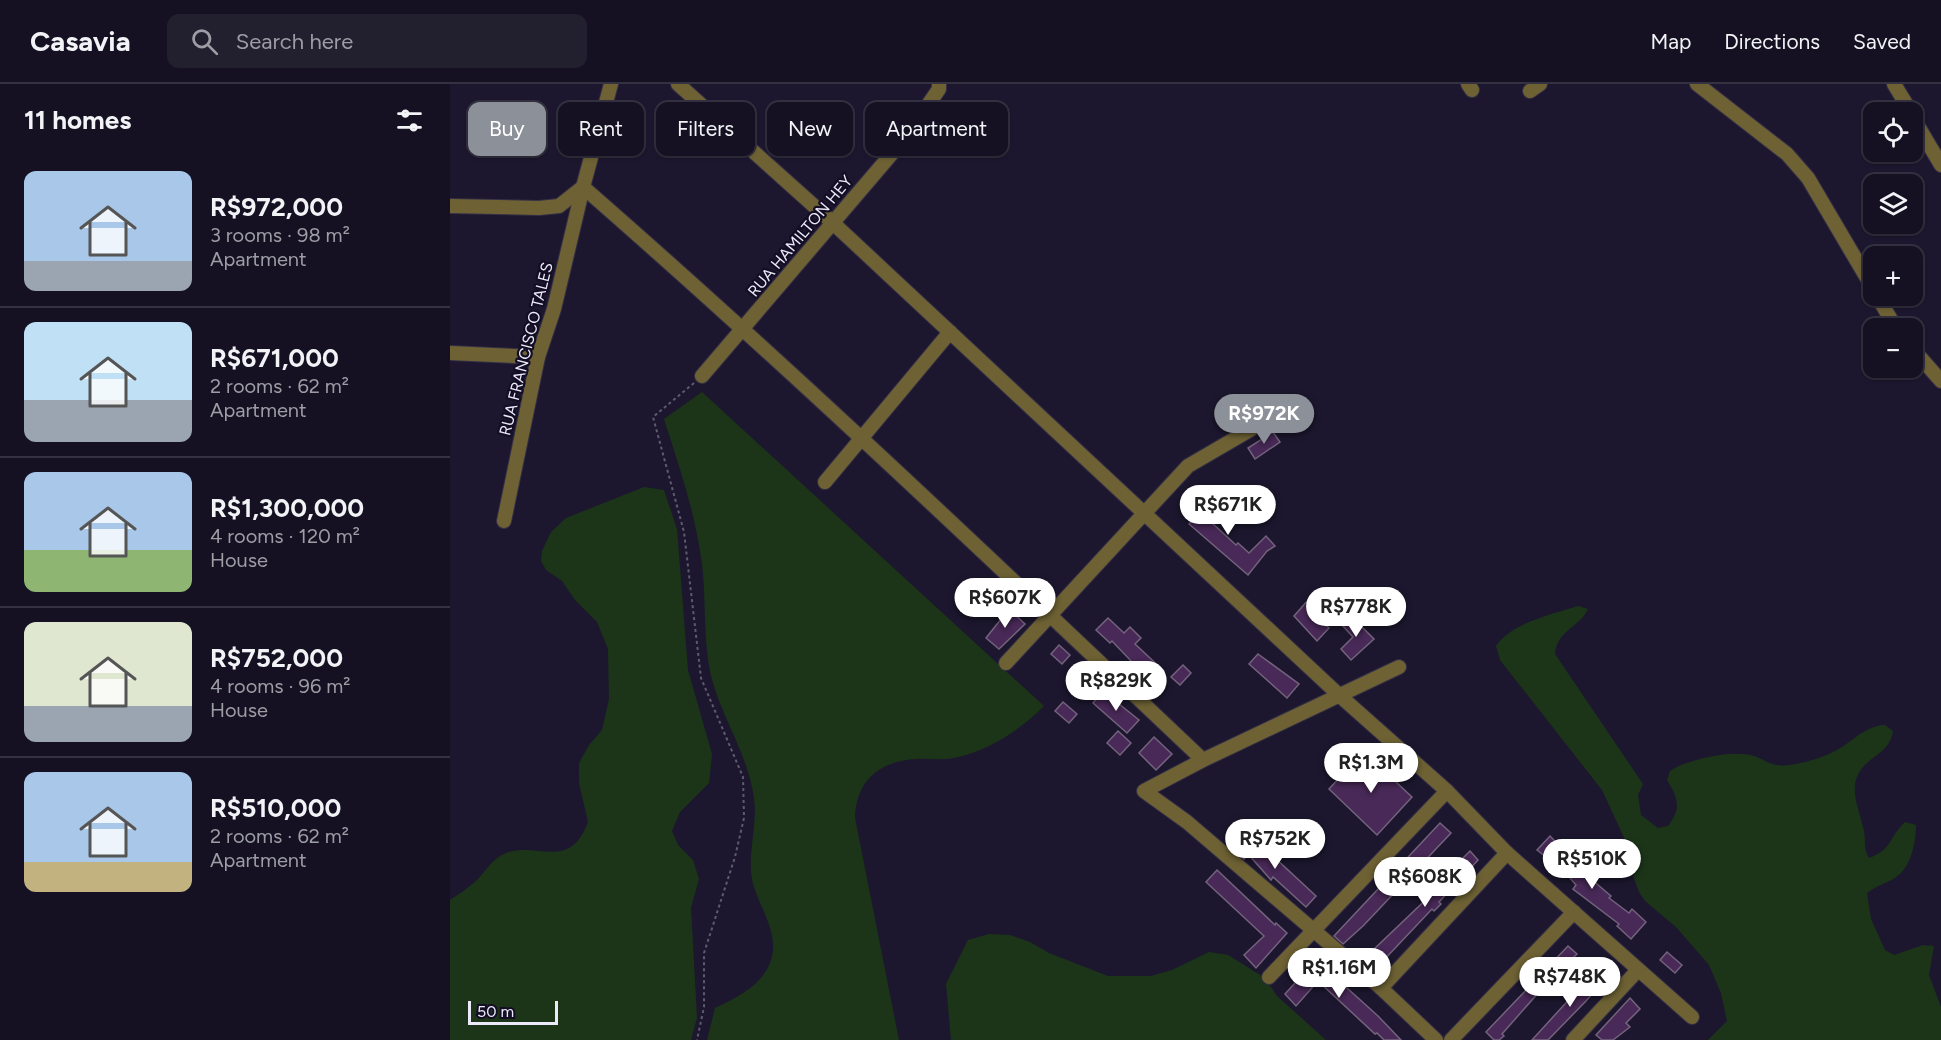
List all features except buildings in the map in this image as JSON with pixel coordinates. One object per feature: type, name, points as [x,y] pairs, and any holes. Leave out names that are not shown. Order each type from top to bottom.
[{"type":"street","name":"RUA FRANCISCO TALES","points":[[504,521],[538,357],[554,309],[583,187],[612,84]]},
{"type":"street","points":[[678,84],[833,223],[1339,695],[1447,791],[1507,853],[1692,1017]]},
{"type":"street","name":"RUA HAMILTON HEY","points":[[702,376],[906,137],[939,89],[939,84]]},
{"type":"street","points":[[1697,84],[1787,154],[1808,178],[1863,271]]},
{"type":"street","points":[[1894,84],[1905,102]]},
{"type":"street","points":[[1923,133],[1941,165]]},
{"type":"street","points":[[450,206],[539,208],[559,206],[583,187],[744,328],[1203,760]]},
{"type":"street","points":[[825,482],[951,332]]},
{"type":"street","points":[[450,353],[538,357]]},
{"type":"street","points":[[1923,361],[1941,381]]},
{"type":"street","points":[[1006,663],[1188,466],[1280,413]]},
{"type":"street","points":[[1399,667],[1203,760],[1144,791],[1187,822],[1381,988],[1436,1040]]},
{"type":"street","points":[[1269,977],[1312,929],[1447,791]]},
{"type":"street","points":[[1381,988],[1507,853]]},
{"type":"street","points":[[1451,1040],[1574,912]]},
{"type":"street","points":[[1573,1040],[1638,970]]},
{"type":"path","points":[[697,1040],[704,1007],[704,953],[735,857],[744,818],[743,777],[701,678],[684,532],[653,417],[702,376]]},
{"type":"green space","points":[[702,392],[1044,706],[1004,738],[982,749],[953,758],[916,759],[891,764],[872,775],[860,793],[855,818],[899,1040],[707,1040],[715,1008],[747,990],[760,979],[770,963],[773,942],[751,873],[755,809],[751,783],[709,667],[702,567],[697,534],[685,485],[664,419]]},
{"type":"green space","points":[[644,487],[664,490],[677,529],[688,670],[712,754],[709,783],[680,812],[672,831],[678,845],[693,860],[699,879],[691,908],[697,1018],[691,1040],[450,1040],[450,900],[467,889],[493,862],[506,853],[518,850],[562,851],[572,846],[588,822],[579,783],[579,763],[589,745],[602,730],[609,699],[608,649],[597,622],[575,600],[562,581],[546,570],[541,561],[542,551],[551,532],[566,518]]},
{"type":"green space","points":[[1578,606],[1588,609],[1579,621],[1564,634],[1555,654],[1643,784],[1638,795],[1641,815],[1658,828],[1668,826],[1677,808],[1674,792],[1667,780],[1670,771],[1678,767],[1711,756],[1735,754],[1754,756],[1778,765],[1795,764],[1831,753],[1871,728],[1885,725],[1893,731],[1887,745],[1866,764],[1855,783],[1855,797],[1864,831],[1866,851],[1869,858],[1882,851],[1905,822],[1916,825],[1915,837],[1913,851],[1900,874],[1867,893],[1871,919],[1885,950],[1894,955],[1923,945],[1934,946],[1929,975],[1941,1007],[1941,1040],[1708,1040],[1727,1021],[1721,993],[1709,965],[1676,927],[1645,901],[1632,873],[1627,844],[1602,790],[1500,660],[1496,646],[1512,631],[1533,620]]},
{"type":"green space","points":[[989,934],[1010,935],[1030,942],[1049,953],[1108,976],[1151,976],[1172,970],[1209,952],[1228,955],[1265,978],[1277,996],[1326,1040],[951,1040],[946,984],[968,940]]}]
